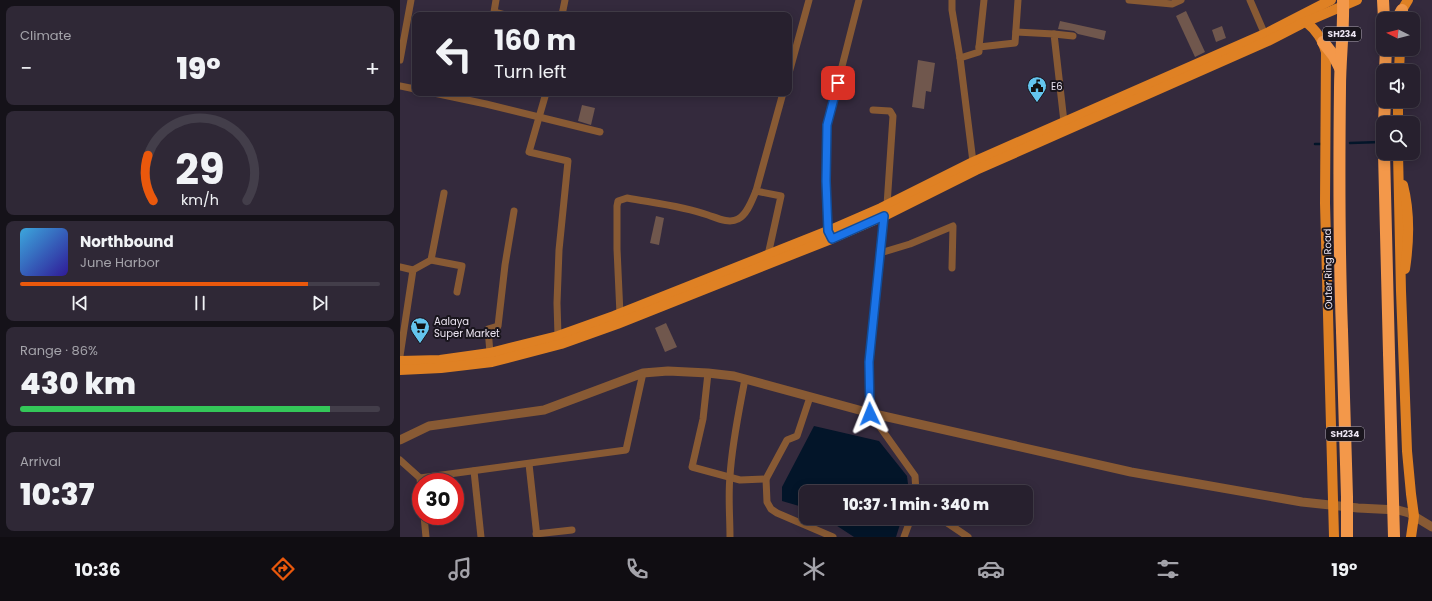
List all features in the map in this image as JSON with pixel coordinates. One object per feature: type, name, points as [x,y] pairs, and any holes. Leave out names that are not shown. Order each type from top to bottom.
[{"type":"highway","points":[[1383,0],[1384,12]]},
{"type":"highway","name":"Outer Ring Road","points":[[1343,3],[1339,129],[1339,248],[1347,537]]},
{"type":"highway","points":[[1323,42],[1334,56],[1340,68]]},
{"type":"highway","points":[[1384,160],[1394,537]]},
{"type":"main road","points":[[400,361],[440,360],[490,354],[558,336],[620,314],[768,255],[884,216],[976,170],[1266,37],[1331,0]]},
{"type":"main road","points":[[400,370],[441,368],[492,362],[561,344],[617,324],[830,235],[973,162],[1064,122],[1266,37],[1306,22],[1343,3],[1357,0]]},
{"type":"main road","points":[[1306,22],[1314,29],[1323,42],[1326,52],[1326,242],[1334,537]]},
{"type":"main road","points":[[1398,160],[1401,299],[1407,451],[1414,516],[1411,537]]},
{"type":"street","points":[[400,60],[411,23],[411,0]]},
{"type":"street","points":[[494,12],[496,0]]},
{"type":"street","points":[[563,12],[565,0]]},
{"type":"street","points":[[792,62],[809,0]]},
{"type":"street","points":[[830,235],[826,181],[827,125],[859,0]]},
{"type":"street","points":[[952,0],[952,10],[960,58],[973,162]]},
{"type":"street","points":[[960,58],[979,52],[984,0]]},
{"type":"street","points":[[979,47],[1015,43],[1018,0]]},
{"type":"street","points":[[1129,0],[1172,2],[1181,0]]},
{"type":"street","points":[[1250,0],[1266,37]]},
{"type":"street","points":[[1016,32],[1073,36]]},
{"type":"street","points":[[1054,34],[1064,122]]},
{"type":"street","points":[[400,86],[412,88]]},
{"type":"street","points":[[447,96],[600,132]]},
{"type":"street","points":[[545,96],[529,152],[568,161],[559,250],[557,303],[558,336]]},
{"type":"street","points":[[620,314],[616,250],[618,201],[627,198],[698,211],[724,220],[733,221],[739,219],[746,212],[756,191],[782,96]]},
{"type":"street","points":[[873,110],[890,112],[893,116],[887,205]]},
{"type":"street","points":[[756,191],[781,196],[768,255]]},
{"type":"street","points":[[431,260],[444,193]]},
{"type":"street","points":[[490,354],[488,329],[498,326],[505,265],[514,211]]},
{"type":"street","points":[[884,216],[869,362],[870,414],[915,476],[916,485]]},
{"type":"street","points":[[880,253],[910,244],[953,226],[952,268]]},
{"type":"street","points":[[400,267],[413,270],[431,260],[462,266],[457,292]]},
{"type":"street","points":[[400,356],[413,270]]},
{"type":"street","points":[[400,440],[429,426],[544,410],[643,373],[668,371],[708,373],[746,379],[870,414],[1131,472],[1302,502],[1398,510],[1409,513],[1432,527]]},
{"type":"street","points":[[459,473],[626,450],[643,373]]},
{"type":"street","points":[[708,373],[703,419],[692,467],[740,480],[766,479]]},
{"type":"street","points":[[730,537],[730,478],[737,418],[746,379]]},
{"type":"street","points":[[810,397],[797,436],[787,440],[766,479],[767,502],[774,511],[833,537]]},
{"type":"street","points":[[400,460],[414,473]]},
{"type":"street","points":[[529,464],[536,536],[572,530]]},
{"type":"street","points":[[474,471],[481,537]]},
{"type":"street","points":[[425,525],[426,537]]},
{"type":"street","points":[[904,537],[909,525]]},
{"type":"street","points":[[950,525],[968,537]]},
{"type":"water","points":[[814,426],[879,441],[907,476],[908,485],[799,485],[799,506],[782,501],[782,487]]},
{"type":"water","points":[[836,525],[900,525],[896,537],[854,537]]},
{"type":"building","points":[[1186,11],[1205,52],[1195,57],[1176,16]]},
{"type":"building","points":[[1060,21],[1106,31],[1104,40],[1078,34],[1074,31],[1058,29]]},
{"type":"building","points":[[1222,26],[1226,38],[1216,42],[1212,30]]},
{"type":"building","points":[[918,60],[935,63],[931,92],[926,91],[924,109],[912,107]]},
{"type":"building","points":[[582,105],[595,108],[591,125],[578,121]]},
{"type":"building","points":[[656,216],[664,218],[659,245],[650,243]]},
{"type":"building","points":[[666,323],[677,347],[665,352],[655,328]]},
{"type":"waterway","points":[[1350,143],[1376,142]]},
{"type":"waterway","points":[[1315,144],[1322,144]]},
{"type":"place","name":"E6","points":[[1037,103]]},
{"type":"place","name":"Aalaya Super Market","points":[[420,344]]},
{"type":"route","points":[[838,83],[827,125],[826,181],[828,231],[832,239],[884,216],[869,362],[870,414]]}]
